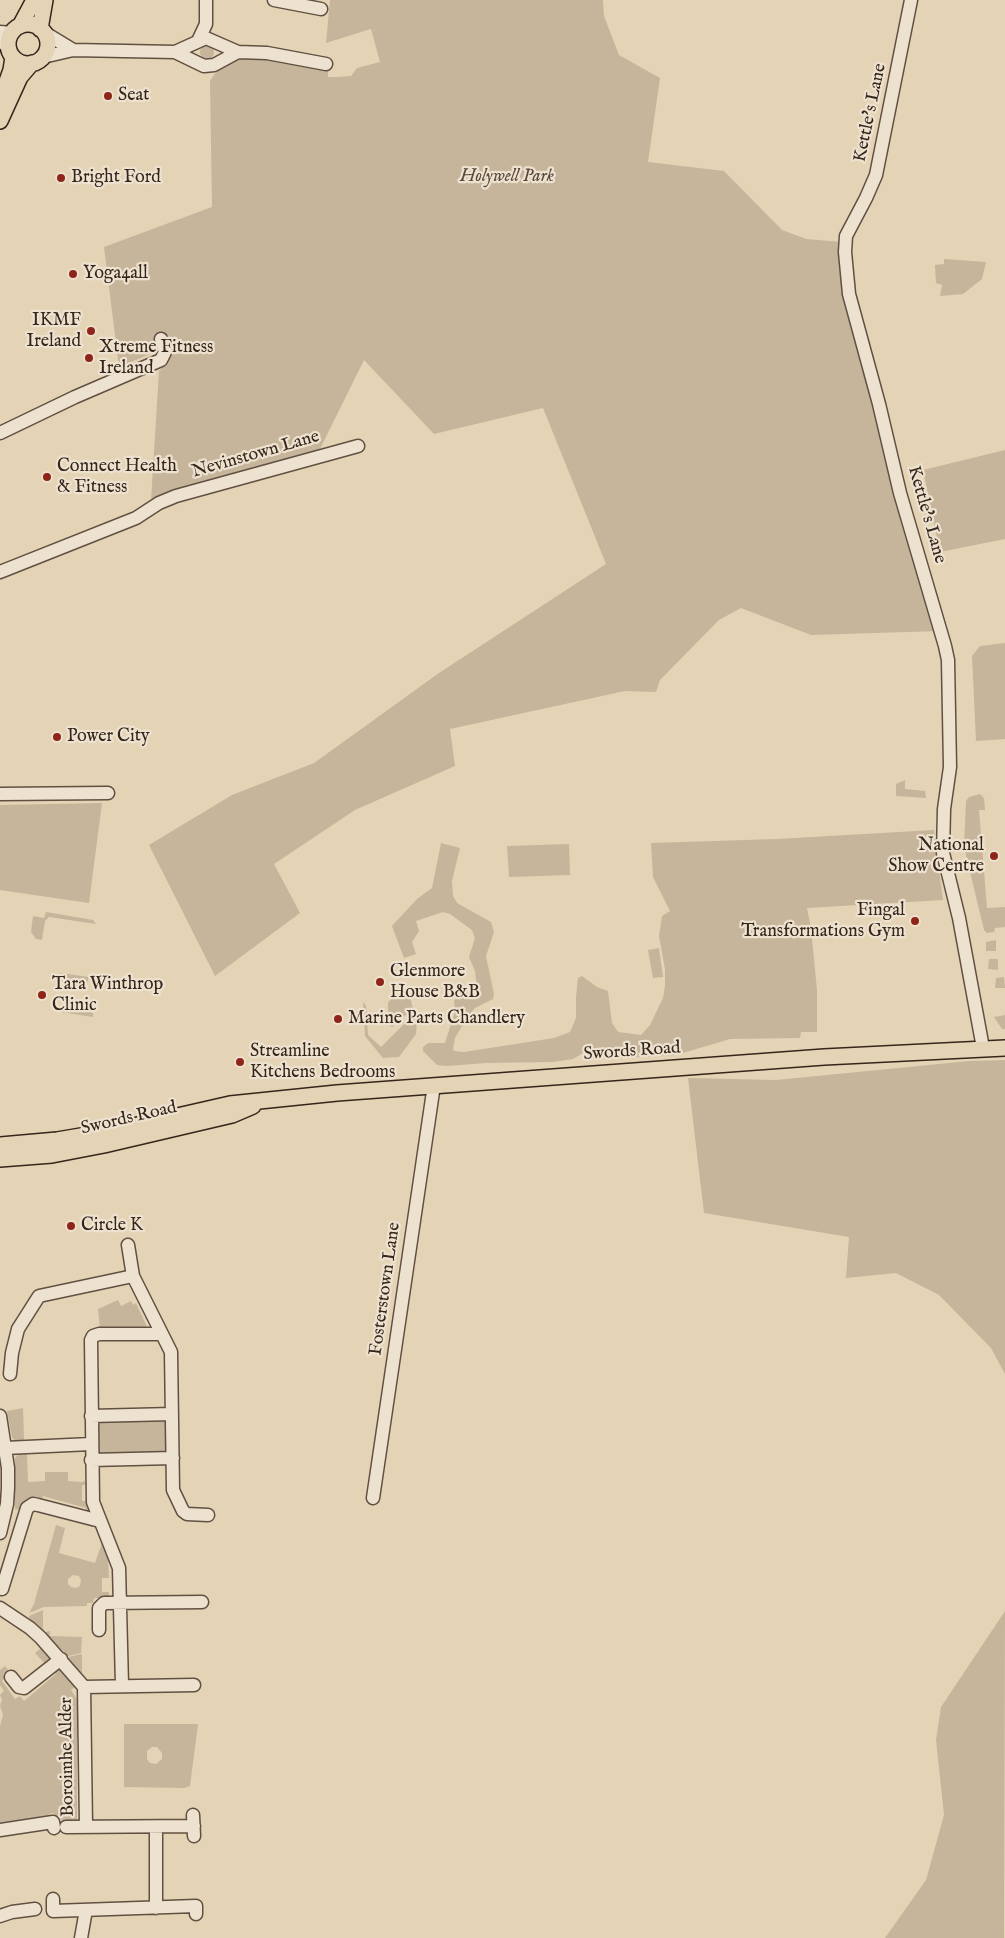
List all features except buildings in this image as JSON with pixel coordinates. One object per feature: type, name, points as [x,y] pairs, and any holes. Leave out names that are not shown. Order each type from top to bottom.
[{"type":"main road","points":[[0,99],[11,70],[9,39],[34,0]]},
{"type":"main road","points":[[0,121],[20,77],[38,60],[48,46],[42,31],[45,0]]},
{"type":"main road","points":[[9,39],[30,25],[42,31]]},
{"type":"main road","points":[[9,39],[22,63],[38,60]]},
{"type":"main road","name":"Swords Road","points":[[0,1145],[66,1139],[116,1130],[230,1104],[337,1093],[824,1057],[1005,1048]]},
{"type":"main road","name":"Swords Road","points":[[0,1159],[52,1155],[104,1146],[232,1115],[263,1102]]},
{"type":"street","points":[[195,62],[192,52],[206,24],[206,0]]},
{"type":"street","points":[[274,0],[321,10]]},
{"type":"street","name":"Kettle's Lane","points":[[911,0],[876,175],[846,236],[845,252],[849,294],[900,493],[948,660],[950,759],[949,784],[943,824],[943,853],[959,918],[983,1048]]},
{"type":"street","points":[[38,60],[73,50],[175,52],[204,66],[214,65],[221,52],[206,24]]},
{"type":"street","points":[[42,31],[73,50]]},
{"type":"street","points":[[175,52],[206,38],[238,52],[267,53],[326,64]]},
{"type":"street","points":[[217,61],[238,52]]},
{"type":"street","points":[[0,432],[161,360],[165,352],[161,339]]},
{"type":"street","name":"Nevinstown Lane","points":[[0,572],[136,518],[159,503],[176,496],[358,446]]},
{"type":"street","points":[[0,794],[108,793]]},
{"type":"street","name":"Fosterstown Lane","points":[[374,1498],[434,1085]]},
{"type":"street","points":[[128,1245],[133,1276],[171,1352],[173,1490],[183,1511],[192,1515],[208,1515]]},
{"type":"street","points":[[10,1374],[12,1353],[18,1329],[39,1296],[133,1276]]},
{"type":"street","points":[[122,1685],[119,1568],[92,1502],[91,1349],[93,1336],[99,1334],[162,1334]]},
{"type":"street","points":[[91,1416],[172,1414]]},
{"type":"street","points":[[0,1416],[8,1468],[8,1496],[0,1533]]},
{"type":"street","points":[[5,1448],[91,1444]]},
{"type":"street","points":[[91,1460],[173,1458]]},
{"type":"street","points":[[0,1588],[2,1589],[27,1508],[33,1504],[100,1521]]},
{"type":"street","points":[[99,1630],[99,1608],[104,1603],[202,1601]]},
{"type":"street","points":[[0,1608],[30,1628],[61,1659],[84,1686],[194,1685]]},
{"type":"street","points":[[11,1677],[19,1687],[24,1688],[61,1659]]},
{"type":"street","name":"Boroimhe Alder","points":[[84,1686],[86,1827]]},
{"type":"street","name":"Boroimhe Alder","points":[[0,1830],[56,1823],[86,1827],[194,1826]]},
{"type":"street","points":[[156,1827],[156,1908]]},
{"type":"street","points":[[53,1899],[53,1911],[196,1906],[196,1914]]},
{"type":"street","points":[[0,1916],[12,1912],[35,1909]]},
{"type":"street","points":[[81,1938],[86,1910]]},
{"type":"green space","name":"Holywell Park","points":[[330,0],[603,0],[604,16],[619,55],[660,78],[648,162],[724,171],[782,230],[806,239],[842,242],[940,631],[811,635],[741,608],[719,620],[660,680],[656,692],[625,691],[450,729],[455,766],[355,810],[274,864],[300,913],[215,976],[149,845],[232,795],[314,763],[439,673],[606,564],[543,408],[434,434],[364,360],[316,457],[151,501],[159,371],[169,357],[165,335],[154,339],[155,352],[119,367],[104,247],[212,207],[210,81],[218,69],[229,62],[242,58],[256,57],[328,71],[328,77],[337,77],[351,76],[357,68],[380,62],[371,29],[326,43]]},
{"type":"green space","points":[[204,45],[210,45],[214,52],[210,59],[204,59],[200,55],[200,49]]},
{"type":"green space","points":[[944,259],[986,262],[982,279],[963,294],[940,296],[942,285],[936,283],[935,265],[944,264]]},
{"type":"green space","points":[[1005,450],[1005,539],[940,552],[923,470]]},
{"type":"green space","points":[[1005,643],[1005,739],[976,741],[972,656],[980,646]]},
{"type":"green space","points":[[905,780],[905,789],[925,791],[926,798],[896,796],[896,784]]},
{"type":"green space","points":[[980,794],[984,798],[985,810],[979,810],[987,908],[1005,907],[1005,927],[995,928],[994,932],[987,933],[984,930],[964,847],[966,801],[969,797]]},
{"type":"green space","points":[[102,803],[89,903],[0,890],[0,805]]},
{"type":"green space","points":[[934,830],[943,900],[807,908],[811,928],[817,990],[817,1032],[801,1032],[800,1038],[730,1039],[676,1055],[618,1058],[583,1053],[573,1059],[553,1062],[486,1063],[446,1066],[437,1065],[423,1051],[423,1047],[428,1043],[445,1043],[455,1011],[454,1000],[477,989],[475,971],[469,957],[475,938],[472,930],[450,914],[443,912],[416,921],[419,931],[412,942],[416,954],[404,958],[392,926],[417,899],[432,888],[441,843],[460,848],[452,881],[453,896],[457,903],[491,922],[494,932],[486,956],[494,994],[493,999],[475,1008],[455,1038],[454,1051],[464,1052],[554,1038],[570,1032],[576,1018],[578,978],[582,976],[597,987],[608,991],[612,1023],[618,1032],[641,1035],[650,1025],[663,998],[665,969],[659,936],[662,916],[670,911],[653,877],[651,843],[777,839]]},
{"type":"green space","points":[[569,844],[570,875],[509,877],[507,846]]},
{"type":"green space","points":[[46,912],[93,920],[96,924],[49,917],[45,921],[42,940],[36,939],[31,932],[33,916],[44,918]]},
{"type":"green space","points":[[996,940],[996,951],[986,951],[986,942]]},
{"type":"green space","points":[[659,948],[663,977],[653,978],[648,950]]},
{"type":"green space","points":[[989,959],[998,959],[998,970],[988,969]]},
{"type":"green space","points":[[60,973],[89,977],[87,983],[80,989],[82,985],[77,981],[62,983]]},
{"type":"green space","points":[[1004,977],[1005,988],[995,988],[996,978]]},
{"type":"green space","points":[[406,991],[409,992],[413,1009],[392,1027],[388,1024],[388,1003],[392,997]]},
{"type":"green space","points":[[363,1002],[366,1006],[368,1035],[381,1047],[408,1020],[416,1017],[416,1034],[399,1057],[383,1058],[365,1036]]},
{"type":"green space","points":[[85,1005],[88,1006],[88,1012],[93,1013],[93,1017],[61,1012],[58,1009],[75,1012]]},
{"type":"green space","points":[[1005,1015],[1005,1029],[1002,1029],[994,1017]]},
{"type":"green space","points":[[1005,1060],[1005,1374],[991,1348],[939,1295],[896,1273],[846,1278],[849,1237],[704,1213],[688,1078],[776,1080],[970,1061]]},
{"type":"green space","points":[[118,1300],[121,1306],[131,1301],[133,1305],[136,1303],[148,1329],[100,1329],[98,1309]]},
{"type":"green space","points":[[23,1408],[24,1440],[15,1441],[12,1437],[7,1411]]},
{"type":"green space","points":[[167,1420],[169,1448],[166,1454],[98,1455],[97,1421]]},
{"type":"green space","points":[[20,1453],[27,1454],[28,1482],[45,1481],[45,1472],[68,1472],[68,1481],[85,1481],[85,1485],[82,1485],[82,1501],[89,1501],[90,1513],[86,1513],[86,1508],[43,1496],[41,1501],[21,1510],[15,1509],[15,1458]]},
{"type":"green space","points":[[56,1525],[65,1528],[59,1553],[95,1563],[102,1543],[108,1560],[109,1578],[102,1578],[102,1592],[109,1592],[109,1598],[94,1598],[93,1603],[87,1603],[87,1606],[44,1607],[29,1613],[34,1604]],"holes":[[[73,1575],[79,1576],[81,1580],[80,1586],[76,1588],[71,1587],[68,1584],[68,1579]]]},
{"type":"green space","points":[[43,1610],[43,1628],[45,1632],[50,1631],[50,1636],[82,1637],[81,1653],[68,1656],[29,1618],[29,1616]]},
{"type":"green space","points":[[1005,1611],[1004,1938],[885,1938],[926,1880],[944,1815],[936,1740],[941,1707]]},
{"type":"green space","points":[[41,1648],[52,1659],[47,1666],[35,1653]]},
{"type":"green space","points":[[82,1655],[82,1675],[68,1657]]},
{"type":"green space","points":[[5,1666],[11,1673],[2,1681],[15,1699],[20,1696],[24,1701],[56,1674],[53,1669],[63,1667],[76,1686],[71,1690],[77,1699],[77,1822],[68,1822],[57,1818],[54,1813],[49,1814],[49,1817],[0,1826],[0,1726],[3,1715],[0,1706],[2,1700],[0,1695],[4,1691],[0,1685],[0,1670]]},
{"type":"green space","points":[[124,1724],[198,1724],[190,1786],[184,1788],[124,1787]],"holes":[[[152,1747],[157,1747],[162,1753],[162,1759],[156,1764],[150,1763],[147,1759],[147,1751]]]},
{"type":"place","name":"Seat","points":[[108,96]]},
{"type":"place","name":"Bright Ford","points":[[61,178]]},
{"type":"place","name":"Yoga4all","points":[[73,274]]},
{"type":"place","name":"IKMF Ireland","points":[[91,331]]},
{"type":"place","name":"Xtreme Fitness Ireland","points":[[89,358]]},
{"type":"place","name":"Connect Health & Fitness","points":[[47,477]]},
{"type":"place","name":"Power City","points":[[57,737]]},
{"type":"place","name":"National Show Centre","points":[[994,856]]},
{"type":"place","name":"Fingal Transformations Gym","points":[[915,921]]},
{"type":"place","name":"Glenmore House B&B","points":[[380,982]]},
{"type":"place","name":"Tara Winthrop Clinic","points":[[42,995]]},
{"type":"place","name":"Marine Parts Chandlery","points":[[338,1019]]},
{"type":"place","name":"Streamline Kitchens Bedrooms","points":[[240,1062]]},
{"type":"place","name":"Circle K","points":[[71,1226]]}]
